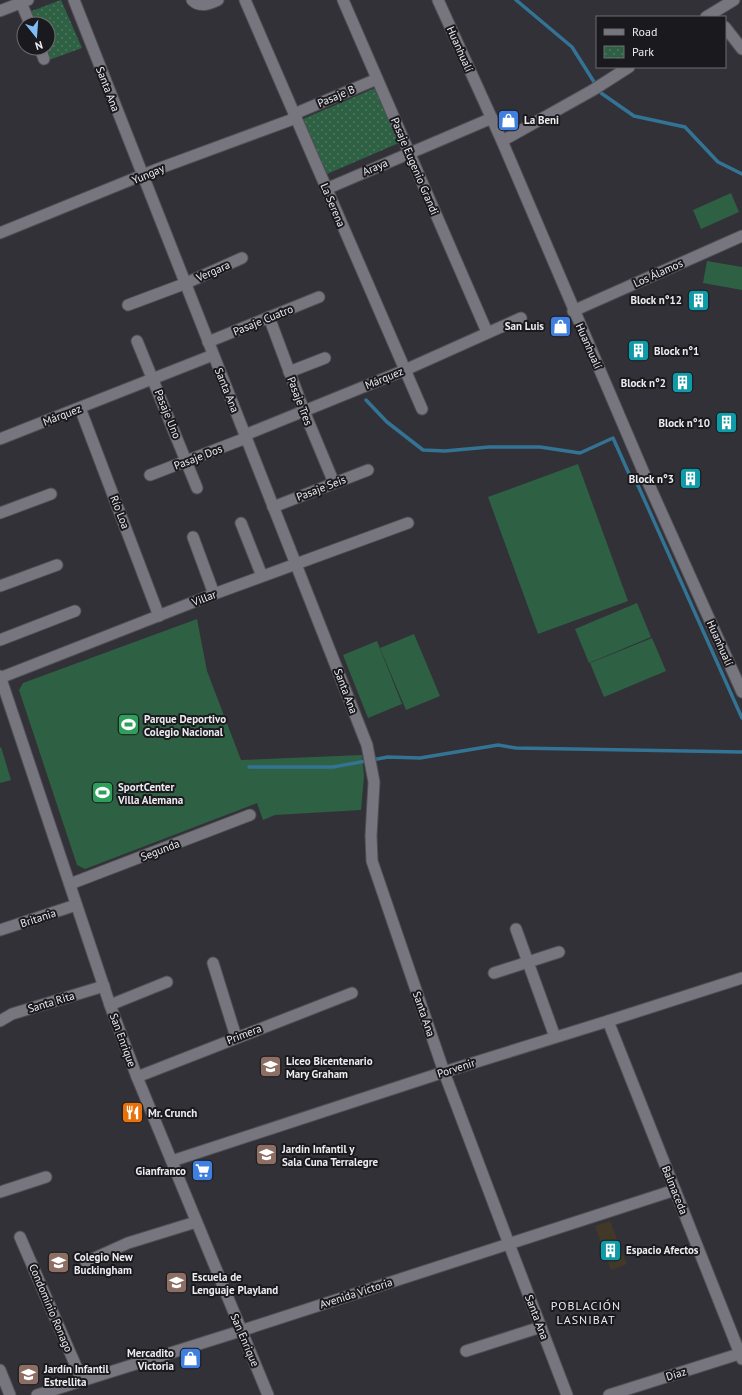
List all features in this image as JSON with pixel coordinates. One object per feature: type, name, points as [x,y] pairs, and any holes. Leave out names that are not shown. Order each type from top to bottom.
[{"type":"street","name":"Santa Ana","points":[[74,0],[184,284],[246,436],[369,752],[374,782],[371,836],[372,861],[444,1072],[567,1395]]},
{"type":"street","points":[[192,0],[200,5],[206,5],[218,0]]},
{"type":"street","name":"La Serena","points":[[245,0],[422,409]]},
{"type":"street","name":"Pasaje Eugenio Grandi","points":[[343,0],[487,332]]},
{"type":"street","name":"Huanhualí","points":[[438,0],[492,118],[573,311],[742,692]]},
{"type":"street","points":[[712,15],[734,0]]},
{"type":"street","points":[[0,11],[23,1],[28,16]]},
{"type":"street","points":[[726,29],[742,49]]},
{"type":"street","points":[[502,141],[593,90],[628,68]]},
{"type":"street","name":"Pasaje B","points":[[295,116],[377,78]]},
{"type":"street","name":"Yungay","points":[[0,233],[295,116]]},
{"type":"street","name":"Araya","points":[[326,189],[492,118]]},
{"type":"street","name":"Los Álamos","points":[[573,311],[742,236]]},
{"type":"street","name":"Vergara","points":[[128,305],[184,284],[242,258]]},
{"type":"street","name":"Pasaje Cuatro","points":[[208,342],[319,298]]},
{"type":"street","name":"Pasaje Tres","points":[[269,317],[304,411],[334,483]]},
{"type":"street","name":"Márquez","points":[[246,436],[405,370],[521,318]]},
{"type":"street","name":"Pasaje Uno","points":[[137,341],[197,488]]},
{"type":"street","name":"Márquez","points":[[0,439],[213,355]]},
{"type":"street","points":[[289,372],[325,358]]},
{"type":"street","name":"Río Loa","points":[[80,408],[159,616]]},
{"type":"street","name":"Pasaje Dos","points":[[150,475],[187,462],[246,436]]},
{"type":"street","name":"Pasaje Seis","points":[[273,507],[368,470]]},
{"type":"street","points":[[0,513],[51,494]]},
{"type":"street","points":[[241,523],[262,576]]},
{"type":"street","name":"Villar","points":[[0,677],[296,563],[408,523]]},
{"type":"street","points":[[193,537],[214,594]]},
{"type":"street","points":[[0,586],[57,565]]},
{"type":"street","points":[[0,640],[75,611]]},
{"type":"street","name":"San Enrique","points":[[0,677],[110,1005],[137,1077],[268,1395]]},
{"type":"street","name":"Segunda","points":[[70,884],[250,815]]},
{"type":"street","name":"Britania","points":[[0,930],[76,905]]},
{"type":"street","points":[[516,929],[555,1037]]},
{"type":"street","points":[[494,972],[528,963],[558,952]]},
{"type":"street","points":[[213,963],[236,1038]]},
{"type":"street","name":"Porvenir","points":[[172,1161],[444,1072],[742,978]]},
{"type":"street","points":[[110,1005],[167,982]]},
{"type":"street","name":"Santa Rita","points":[[0,1021],[12,1014],[104,986]]},
{"type":"street","name":"Primera","points":[[137,1077],[352,993]]},
{"type":"street","name":"Balmaceda","points":[[608,1021],[741,1355]]},
{"type":"street","points":[[0,1192],[46,1177]]},
{"type":"street","name":"Avenida Victoria","points":[[37,1395],[241,1331],[675,1190]]},
{"type":"street","points":[[86,1262],[128,1243],[196,1222]]},
{"type":"street","name":"Condominio Ronago","points":[[20,1236],[82,1380]]},
{"type":"street","points":[[466,1352],[541,1327]]},
{"type":"street","name":"Díaz","points":[[609,1395],[741,1355]]},
{"type":"street","points":[[0,1370],[10,1395]]},
{"type":"shaded area","points":[[610,1221],[627,1264],[611,1270],[595,1226]]},
{"type":"green space","points":[[61,0],[82,48],[49,60],[47,56],[56,56],[56,16],[31,16],[29,12]]},
{"type":"green space","points":[[375,88],[399,143],[327,174],[303,119]]},
{"type":"green space","points":[[731,193],[739,212],[701,229],[693,210]]},
{"type":"green space","points":[[707,261],[742,267],[742,290],[703,283]]},
{"type":"green space","points":[[578,464],[628,601],[538,634],[488,497]]},
{"type":"green space","points":[[637,603],[651,637],[589,663],[575,629]]},
{"type":"green space","name":"Parque Deportivo Colegio Nacional","points":[[197,619],[207,671],[241,760],[362,755],[364,776],[361,810],[275,815],[263,820],[257,803],[85,869],[77,865],[19,690],[23,683]]},
{"type":"green space","points":[[414,634],[440,696],[406,710],[380,648]]},
{"type":"green space","points":[[652,638],[666,671],[604,697],[590,663]]},
{"type":"green space","points":[[377,641],[402,704],[368,718],[343,655]]},
{"type":"green space","points":[[1,747],[11,780],[0,783],[0,748]]},
{"type":"waterway","points":[[516,0],[572,47],[601,93],[634,116],[685,127],[718,162],[742,174]]},
{"type":"waterway","points":[[366,400],[387,422],[423,450],[445,451],[489,447],[540,447],[580,453],[613,438],[630,476],[636,481],[742,718]]},
{"type":"waterway","points":[[249,767],[333,767],[388,757],[420,758],[498,745],[516,748],[742,752]]},
{"type":"place","name":"La Beni","points":[[508,120]]},
{"type":"place","name":"Block n°12","points":[[698,300]]},
{"type":"place","name":"San Luis","points":[[560,326]]},
{"type":"place","name":"Block n°1","points":[[638,351]]},
{"type":"place","name":"Block n°2","points":[[682,383]]},
{"type":"place","name":"Block n°10","points":[[726,423]]},
{"type":"place","name":"Block n°3","points":[[690,479]]},
{"type":"place","name":"Parque Deportivo Colegio Nacional","points":[[129,725]]},
{"type":"place","name":"SportCenter Villa Alemana","points":[[102,793]]},
{"type":"place","name":"Liceo Bicentenario Mary Graham","points":[[270,1067]]},
{"type":"place","name":"Mr. Crunch","points":[[133,1113]]},
{"type":"place","name":"Jardín Infantil y Sala Cuna Terralegre","points":[[266,1155]]},
{"type":"place","name":"Gianfranco","points":[[202,1171]]},
{"type":"place","name":"Espacio Afectos","points":[[611,1250]]},
{"type":"place","name":"Colegio New Buckingham","points":[[58,1263]]},
{"type":"place","name":"Escuela de Lenguaje Playland","points":[[176,1283]]},
{"type":"place","name":"Mercadito Victoria","points":[[190,1359]]},
{"type":"place","name":"Jardín Infantil Estrellita","points":[[29,1375]]},
{"type":"district","name":"POBLACIÓN LASNIBAT","points":[[586,1313]]}]
